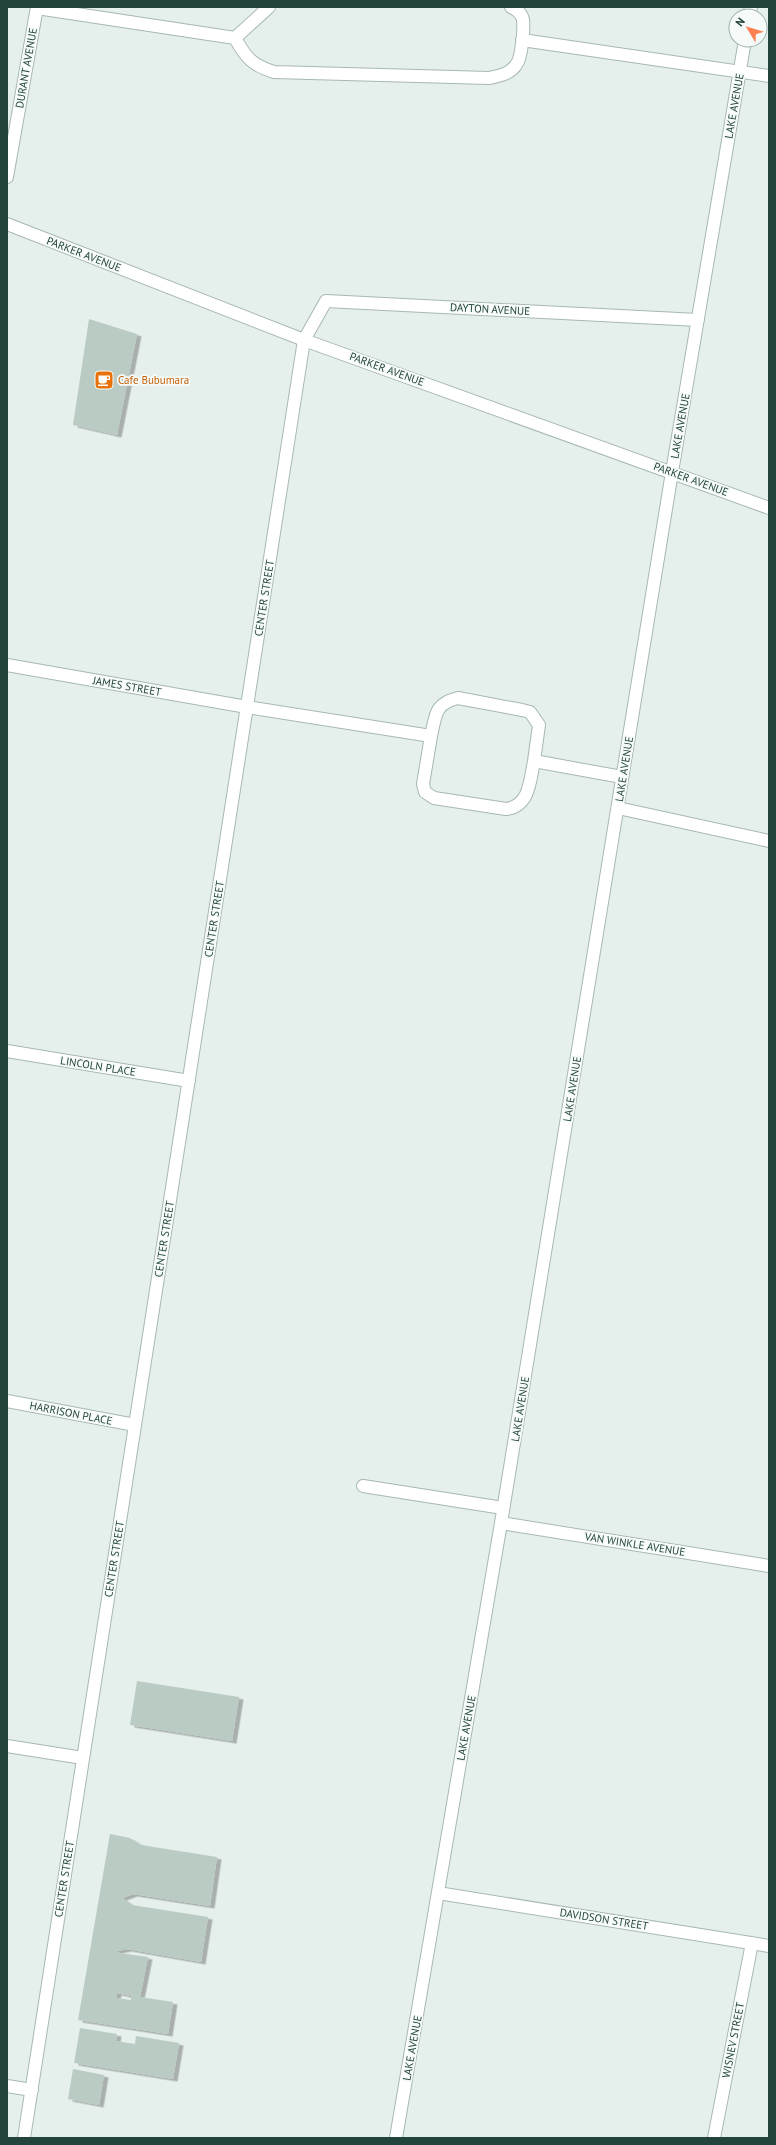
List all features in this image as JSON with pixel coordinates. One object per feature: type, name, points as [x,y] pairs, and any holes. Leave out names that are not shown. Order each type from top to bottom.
[{"type":"street","points":[[37,7],[235,38]]},
{"type":"street","name":"DURANT AVENUE","points":[[7,177],[37,7]]},
{"type":"street","points":[[235,38],[269,7]]},
{"type":"street","points":[[235,38],[245,56],[253,64],[274,72],[489,78],[511,71],[518,64],[522,40],[523,19],[518,10],[511,7]]},
{"type":"street","points":[[522,40],[769,76]]},
{"type":"street","name":"LAKE AVENUE","points":[[396,2138],[501,1523],[672,472],[744,48]]},
{"type":"street","name":"PARKER AVENUE","points":[[7,224],[304,340],[769,508]]},
{"type":"street","name":"DAYTON AVENUE","points":[[304,340],[326,301],[698,320]]},
{"type":"street","name":"CENTER STREET","points":[[24,2138],[304,340]]},
{"type":"street","name":"JAMES STREET","points":[[7,665],[247,707],[431,736]]},
{"type":"street","points":[[458,698],[530,712],[539,725],[534,761],[528,792],[522,802],[512,808],[506,809],[434,798],[425,792],[423,784],[437,711],[441,704],[458,698]]},
{"type":"street","points":[[534,761],[622,777]]},
{"type":"street","points":[[618,808],[769,841]]},
{"type":"street","name":"LINCOLN PLACE","points":[[7,1051],[189,1081]]},
{"type":"street","name":"HARRISON PLACE","points":[[7,1401],[135,1425]]},
{"type":"street","points":[[363,1486],[503,1508]]},
{"type":"street","name":"VAN WINKLE AVENUE","points":[[501,1523],[769,1566]]},
{"type":"street","points":[[7,1746],[83,1758]]},
{"type":"street","name":"DAVIDSON STREET","points":[[438,1893],[769,1946]]},
{"type":"street","name":"WISNEV STREET","points":[[714,2138],[752,1943]]},
{"type":"street","points":[[7,2086],[32,2090]]},
{"type":"building","name":"Cafe Bubumara","points":[[89,319],[137,334],[117,435],[73,425]]},
{"type":"building","points":[[137,1681],[239,1697],[232,1741],[130,1725]]},
{"type":"building","points":[[110,1834],[130,1838],[141,1845],[217,1857],[210,1906],[133,1894],[122,1898],[132,1905],[208,1917],[201,1962],[127,1949],[113,1952],[148,1957],[140,1997],[173,2002],[168,2034],[78,2020]],"holes":[[[117,1993],[131,1996],[131,2000],[116,1998]]]},
{"type":"building","points":[[80,2028],[117,2034],[116,2041],[135,2044],[136,2036],[179,2043],[173,2079],[74,2063]]},
{"type":"building","points":[[73,2069],[104,2075],[99,2105],[68,2099]]},
{"type":"place","name":"Cafe Bubumara","points":[[104,380]]}]
